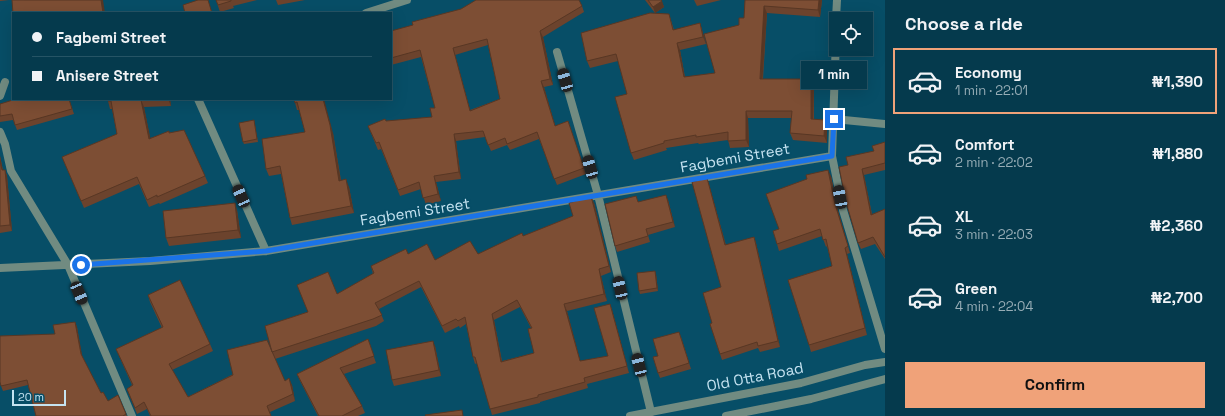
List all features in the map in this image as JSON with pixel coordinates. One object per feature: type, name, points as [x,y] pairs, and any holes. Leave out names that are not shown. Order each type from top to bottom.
[{"type":"street","points":[[369,12],[407,0]]},
{"type":"street","points":[[836,12],[837,0]]},
{"type":"street","points":[[557,52],[598,195],[650,412]]},
{"type":"street","points":[[836,56],[832,156],[843,210],[885,349]]},
{"type":"street","points":[[0,96],[4,82]]},
{"type":"street","points":[[198,100],[266,251]]},
{"type":"street","points":[[834,119],[885,124]]},
{"type":"street","points":[[0,132],[5,144],[11,171],[68,265],[132,416]]},
{"type":"street","name":"Fagbemi Street","points":[[0,268],[150,261],[266,251],[832,156]]},
{"type":"street","name":"Old Otta Road","points":[[630,416],[801,383],[865,365],[885,362]]},
{"type":"street","points":[[726,416],[811,400],[885,379]]},
{"type":"building","points":[[12,0],[101,0],[103,12],[13,12]]},
{"type":"building","points":[[198,0],[208,0],[212,12],[185,12],[183,5]]},
{"type":"building","points":[[216,0],[231,0],[231,1],[218,5]]},
{"type":"building","points":[[476,0],[579,0],[582,6],[540,31],[550,79],[541,81],[555,126],[568,121],[584,168],[554,179],[537,132],[507,144],[505,138],[488,145],[483,131],[454,134],[459,172],[434,176],[438,194],[423,198],[419,182],[398,190],[379,142],[376,143],[368,126],[385,119],[386,121],[432,117],[430,108],[435,108],[420,50],[392,58],[392,31],[413,25],[412,22],[461,9]],"holes":[[[487,39],[500,99],[470,111],[453,48]]]},
{"type":"building","points":[[648,0],[661,0],[662,1],[653,7]]},
{"type":"building","points":[[745,0],[819,0],[818,10],[764,6],[760,79],[811,79],[811,119],[825,120],[824,136],[790,133],[792,111],[746,111],[746,140],[728,141],[728,132],[696,137],[696,135],[664,141],[664,143],[631,153],[615,97],[627,94],[616,54],[587,61],[581,33],[650,13],[669,14],[673,30],[700,23],[703,37],[677,43],[684,77],[715,73],[704,34],[739,25],[739,18],[744,18]]},
{"type":"building","points":[[13,100],[69,100],[72,109],[15,125],[12,114],[0,116],[0,104]]},
{"type":"building","points":[[141,100],[149,139],[169,131],[169,133],[184,130],[205,176],[147,200],[137,177],[81,201],[62,157],[117,134],[111,101],[108,101]]},
{"type":"building","points":[[294,100],[323,100],[330,125],[339,181],[346,179],[351,206],[290,218],[280,166],[266,169],[262,139],[305,132],[297,102],[295,103]]},
{"type":"building","points":[[254,120],[257,139],[243,142],[239,123]]},
{"type":"building","points":[[885,142],[885,163],[862,169],[871,215],[885,209],[885,257],[873,237],[858,243],[846,202],[839,167],[848,165],[846,157],[874,151],[872,146]]},
{"type":"building","points":[[0,161],[2,170],[5,170],[10,225],[0,226]]},
{"type":"building","points":[[828,170],[835,204],[848,246],[845,248],[865,328],[809,345],[788,280],[832,266],[826,239],[823,240],[820,229],[777,244],[773,231],[779,229],[766,194],[807,179],[806,175]]},
{"type":"building","points":[[707,178],[725,245],[754,237],[778,341],[758,346],[757,342],[720,354],[710,324],[712,323],[703,293],[721,287],[692,182]]},
{"type":"building","points":[[666,195],[673,222],[646,229],[648,236],[615,246],[605,204],[636,196],[638,202]]},
{"type":"building","points":[[591,196],[609,266],[599,269],[604,294],[564,304],[580,361],[608,356],[594,308],[610,304],[627,366],[584,378],[585,382],[538,395],[538,397],[490,409],[475,357],[473,357],[465,317],[458,321],[456,319],[442,326],[419,281],[375,303],[382,315],[272,352],[265,326],[308,312],[297,285],[328,272],[337,294],[374,273],[371,266],[406,249],[408,254],[427,244],[435,260],[470,241],[478,254],[522,233],[523,236],[573,216],[569,203]],"holes":[[[517,300],[532,328],[528,329],[534,353],[501,362],[492,314]]]},
{"type":"building","points":[[235,203],[238,230],[166,238],[163,211]]},
{"type":"building","points":[[655,271],[657,288],[639,291],[637,273]]},
{"type":"building","points":[[180,280],[210,344],[169,364],[188,397],[233,375],[227,350],[267,340],[285,381],[289,378],[293,394],[267,406],[271,416],[151,416],[144,402],[135,408],[127,389],[133,385],[116,349],[163,327],[148,295]]},
{"type":"building","points":[[75,322],[81,354],[101,393],[103,392],[108,401],[118,395],[126,414],[123,416],[36,416],[27,380],[1,386],[0,336],[55,334],[53,325]]},
{"type":"building","points":[[679,332],[689,363],[658,373],[653,357],[658,356],[653,339]]},
{"type":"building","points":[[368,339],[374,356],[340,368],[362,406],[342,416],[319,416],[297,374]]},
{"type":"building","points":[[433,341],[439,370],[392,380],[386,350]]},
{"type":"building","points":[[462,410],[463,416],[425,415]]},
{"type":"route","points":[[81,265],[150,261],[266,251],[832,156],[834,119]]}]
